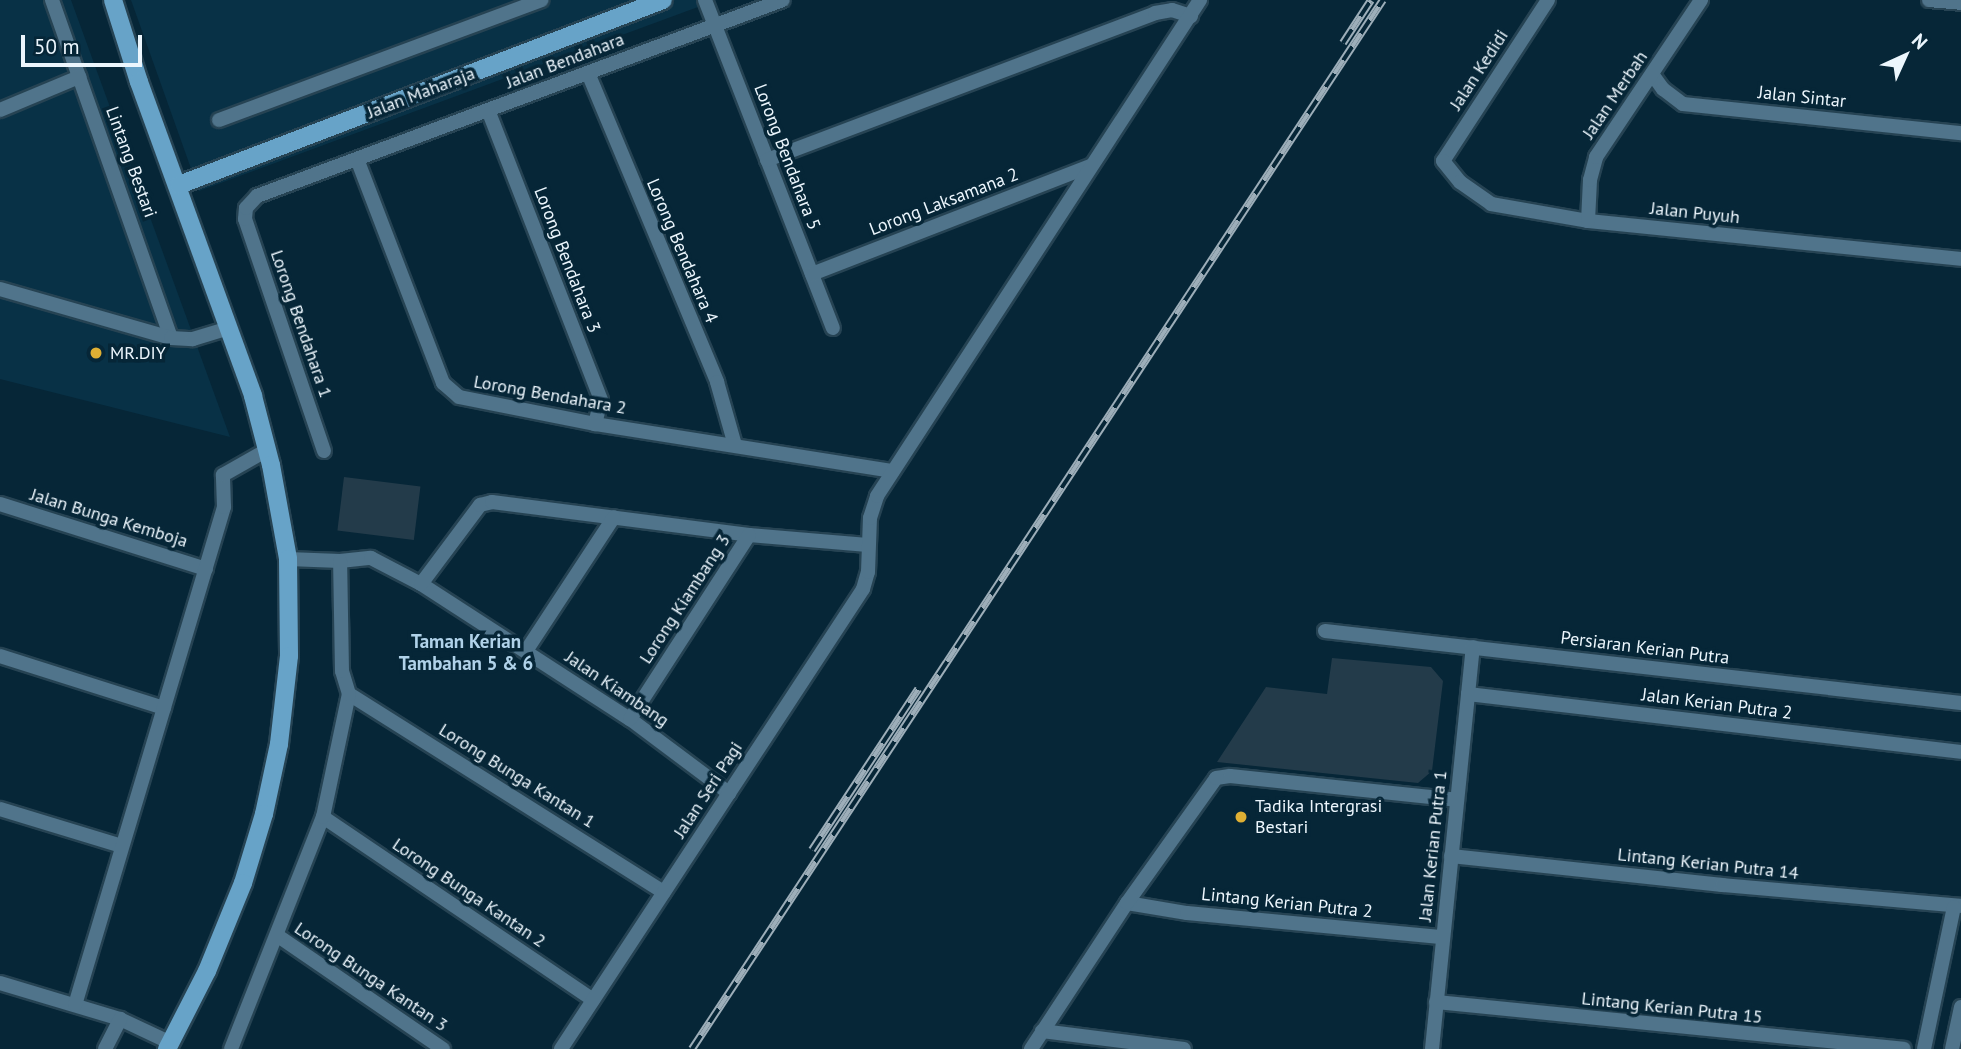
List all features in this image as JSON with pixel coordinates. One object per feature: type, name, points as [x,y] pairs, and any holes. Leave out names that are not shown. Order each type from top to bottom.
[{"type":"street","name":"Lintang Bestari","points":[[52,0],[171,338]]},
{"type":"street","points":[[0,983],[120,1019],[169,1046],[207,971],[238,896],[264,814],[279,744],[289,656],[288,559],[267,450],[229,328],[179,185],[139,82],[113,0]]},
{"type":"street","points":[[219,120],[541,0]]},
{"type":"street","name":"Jalan Maharaja","points":[[179,185],[663,0]]},
{"type":"street","name":"Lorong Bendahara 5","points":[[705,0],[833,328]]},
{"type":"street","name":"Jalan Bendahara","points":[[246,208],[257,196],[783,0]]},
{"type":"street","name":"Jalan Seri Pagi","points":[[561,1049],[863,589],[869,572],[868,545],[877,496],[1200,0]]},
{"type":"street","name":"Jalan Kedidi","points":[[1443,161],[1548,0]]},
{"type":"street","name":"Jalan Merbah","points":[[1588,221],[1590,180],[1596,157],[1701,0]]},
{"type":"street","points":[[1929,0],[1961,3]]},
{"type":"street","points":[[768,160],[1155,13],[1172,10],[1191,16]]},
{"type":"street","name":"Lorong Bendahara 4","points":[[588,73],[717,383],[735,445]]},
{"type":"street","name":"Jalan Sintar","points":[[1652,74],[1663,89],[1684,104],[1961,133]]},
{"type":"street","points":[[0,110],[79,77]]},
{"type":"street","name":"Lorong Bendahara 3","points":[[488,110],[601,400],[595,424]]},
{"type":"street","name":"Lorong Bendahara 2","points":[[357,159],[443,383],[450,392],[459,397],[595,424],[892,471]]},
{"type":"street","name":"Jalan Puyuh","points":[[1443,161],[1460,182],[1491,204],[1588,221],[1961,259]]},
{"type":"street","name":"Lorong Laksamana 2","points":[[811,274],[1091,166]]},
{"type":"street","name":"Lorong Bendahara 1","points":[[246,208],[245,219],[324,451]]},
{"type":"street","points":[[0,289],[171,338],[193,339],[229,328]]},
{"type":"street","points":[[75,1005],[224,507],[223,475],[267,450]]},
{"type":"street","points":[[421,584],[480,505],[492,502],[749,535],[868,545]]},
{"type":"street","name":"Jalan Bunga Kemboja","points":[[0,504],[205,569]]},
{"type":"street","points":[[526,651],[614,517]]},
{"type":"street","name":"Lorong Kiambang 3","points":[[630,719],[749,535]]},
{"type":"street","name":"Jalan Kiambang","points":[[288,559],[340,561],[371,558],[421,584],[630,719],[729,793]]},
{"type":"street","points":[[232,1049],[323,817],[349,694],[342,671],[340,561]]},
{"type":"street","name":"Persiaran Kerian Putra","points":[[1325,631],[1961,703]]},
{"type":"street","name":"Jalan Kerian Putra 1","points":[[1432,1049],[1473,647]]},
{"type":"street","points":[[0,656],[164,708]]},
{"type":"street","name":"Lorong Bunga Kantan 1","points":[[349,694],[664,892]]},
{"type":"street","name":"Jalan Kerian Putra 2","points":[[1468,694],[1961,752]]},
{"type":"street","points":[[1031,1049],[1212,782],[1221,776],[1457,800]]},
{"type":"street","points":[[0,809],[122,846]]},
{"type":"street","name":"Lorong Bunga Kantan 2","points":[[323,817],[593,1000]]},
{"type":"street","name":"Lintang Kerian Putra 14","points":[[1451,856],[1958,906]]},
{"type":"street","name":"Lintang Kerian Putra 2","points":[[1128,903],[1187,913],[1443,937]]},
{"type":"street","points":[[1924,1049],[1958,906]]},
{"type":"street","name":"Lorong Bunga Kantan 3","points":[[278,936],[443,1049]]},
{"type":"street","name":"Lintang Kerian Putra 15","points":[[1436,1002],[1904,1049]]},
{"type":"street","points":[[1952,1049],[1961,1007]]},
{"type":"street","points":[[106,1049],[120,1019]]},
{"type":"street","points":[[1042,1031],[1184,1049]]},
{"type":"shaded area","points":[[0,0],[71,0],[230,437],[0,379]]},
{"type":"shaded area","points":[[131,0],[717,0],[199,191]]},
{"type":"shaded area","points":[[344,477],[420,486],[414,540],[337,531]]},
{"type":"shaded area","points":[[1332,658],[1431,667],[1443,681],[1432,771],[1418,783],[1217,762],[1266,687],[1327,694]]},
{"type":"railway","points":[[1343,43],[1371,0]]},
{"type":"railway","points":[[692,1049],[1383,0]]},
{"type":"railway","points":[[812,850],[918,689]]},
{"type":"place","name":"MR.DIY","points":[[96,353]]},
{"type":"place","name":"Tadika Intergrasi Bestari","points":[[1241,817]]},
{"type":"district","name":"Taman Kerian Tambahan 5 & 6","points":[[466,653]]}]
